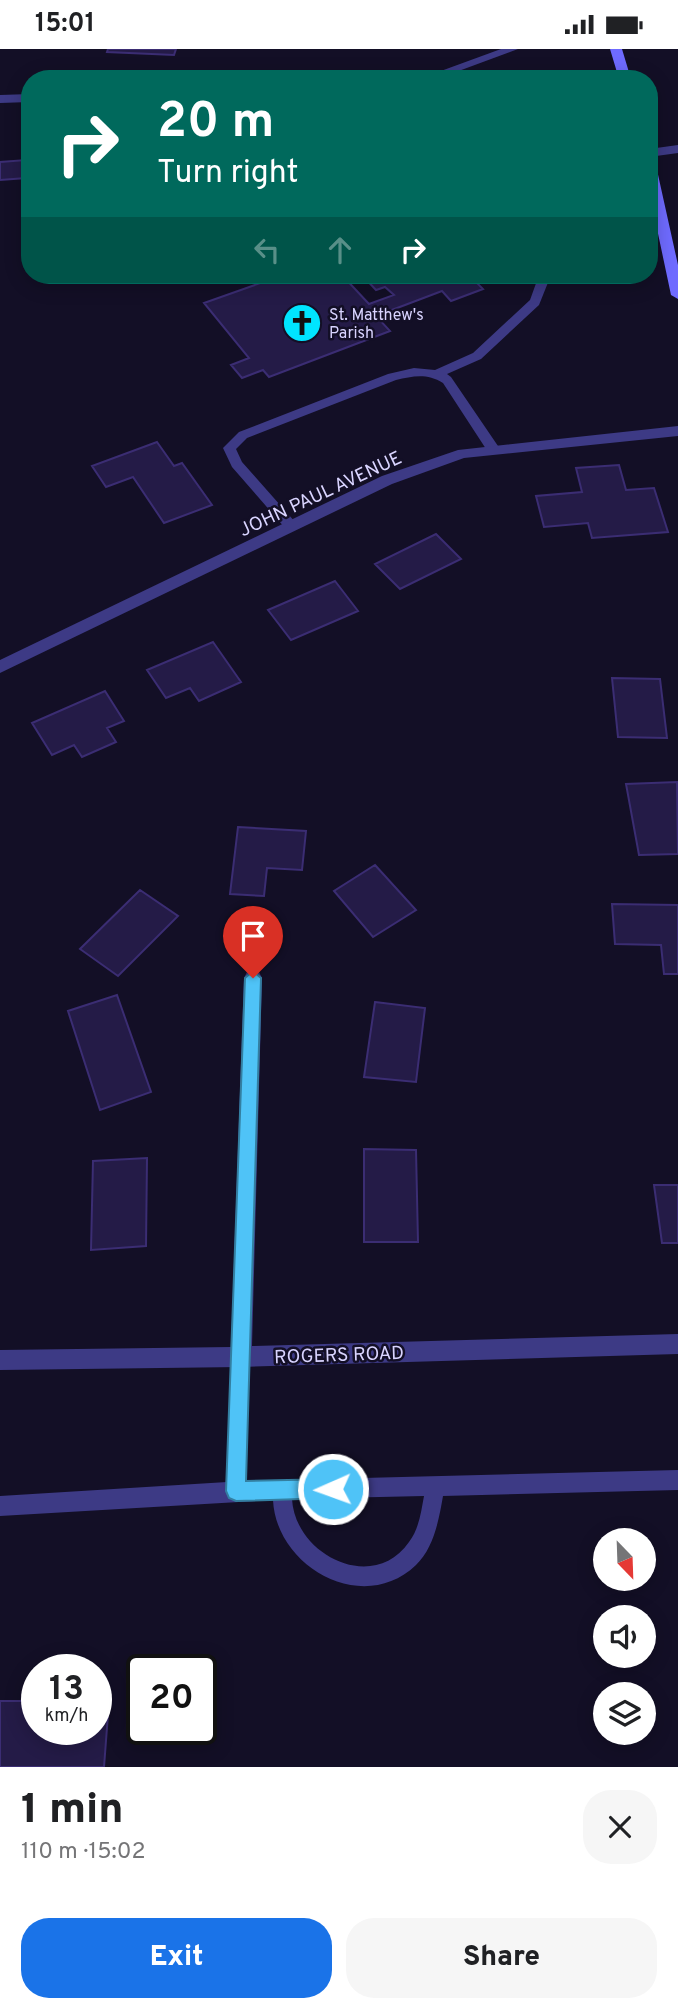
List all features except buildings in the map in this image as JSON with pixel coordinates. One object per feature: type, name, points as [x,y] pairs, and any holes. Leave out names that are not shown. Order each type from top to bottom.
[{"type":"street","points":[[451,70],[512,49]]},
{"type":"street","points":[[616,49],[622,70]]},
{"type":"street","points":[[0,99],[21,98]]},
{"type":"street","points":[[658,152],[678,149]]},
{"type":"street","points":[[658,203],[678,295]]},
{"type":"street","name":"JOHN PAUL AVENUE","points":[[0,667],[387,480],[463,453],[678,431]]},
{"type":"street","points":[[241,1357],[253,978]]},
{"type":"street","name":"ROGERS ROAD","points":[[0,1360],[241,1357],[678,1344]]},
{"type":"lane","points":[[291,526],[237,464],[229,448],[243,436],[392,377],[418,371],[438,373],[477,356],[535,302],[542,284]]},
{"type":"lane","points":[[438,373],[447,380],[493,449]]},
{"type":"lane","points":[[236,1491],[241,1357]]},
{"type":"lane","points":[[0,1506],[236,1491],[678,1479]]},
{"type":"lane","points":[[282,1490],[286,1524],[299,1544],[317,1563],[339,1574],[366,1578],[389,1571],[408,1560],[430,1521],[435,1485]]},
{"type":"place","name":"St. Matthew's Parish","points":[[302,323]]},
{"type":"route","points":[[253,978],[236,1491],[333,1489]]}]
